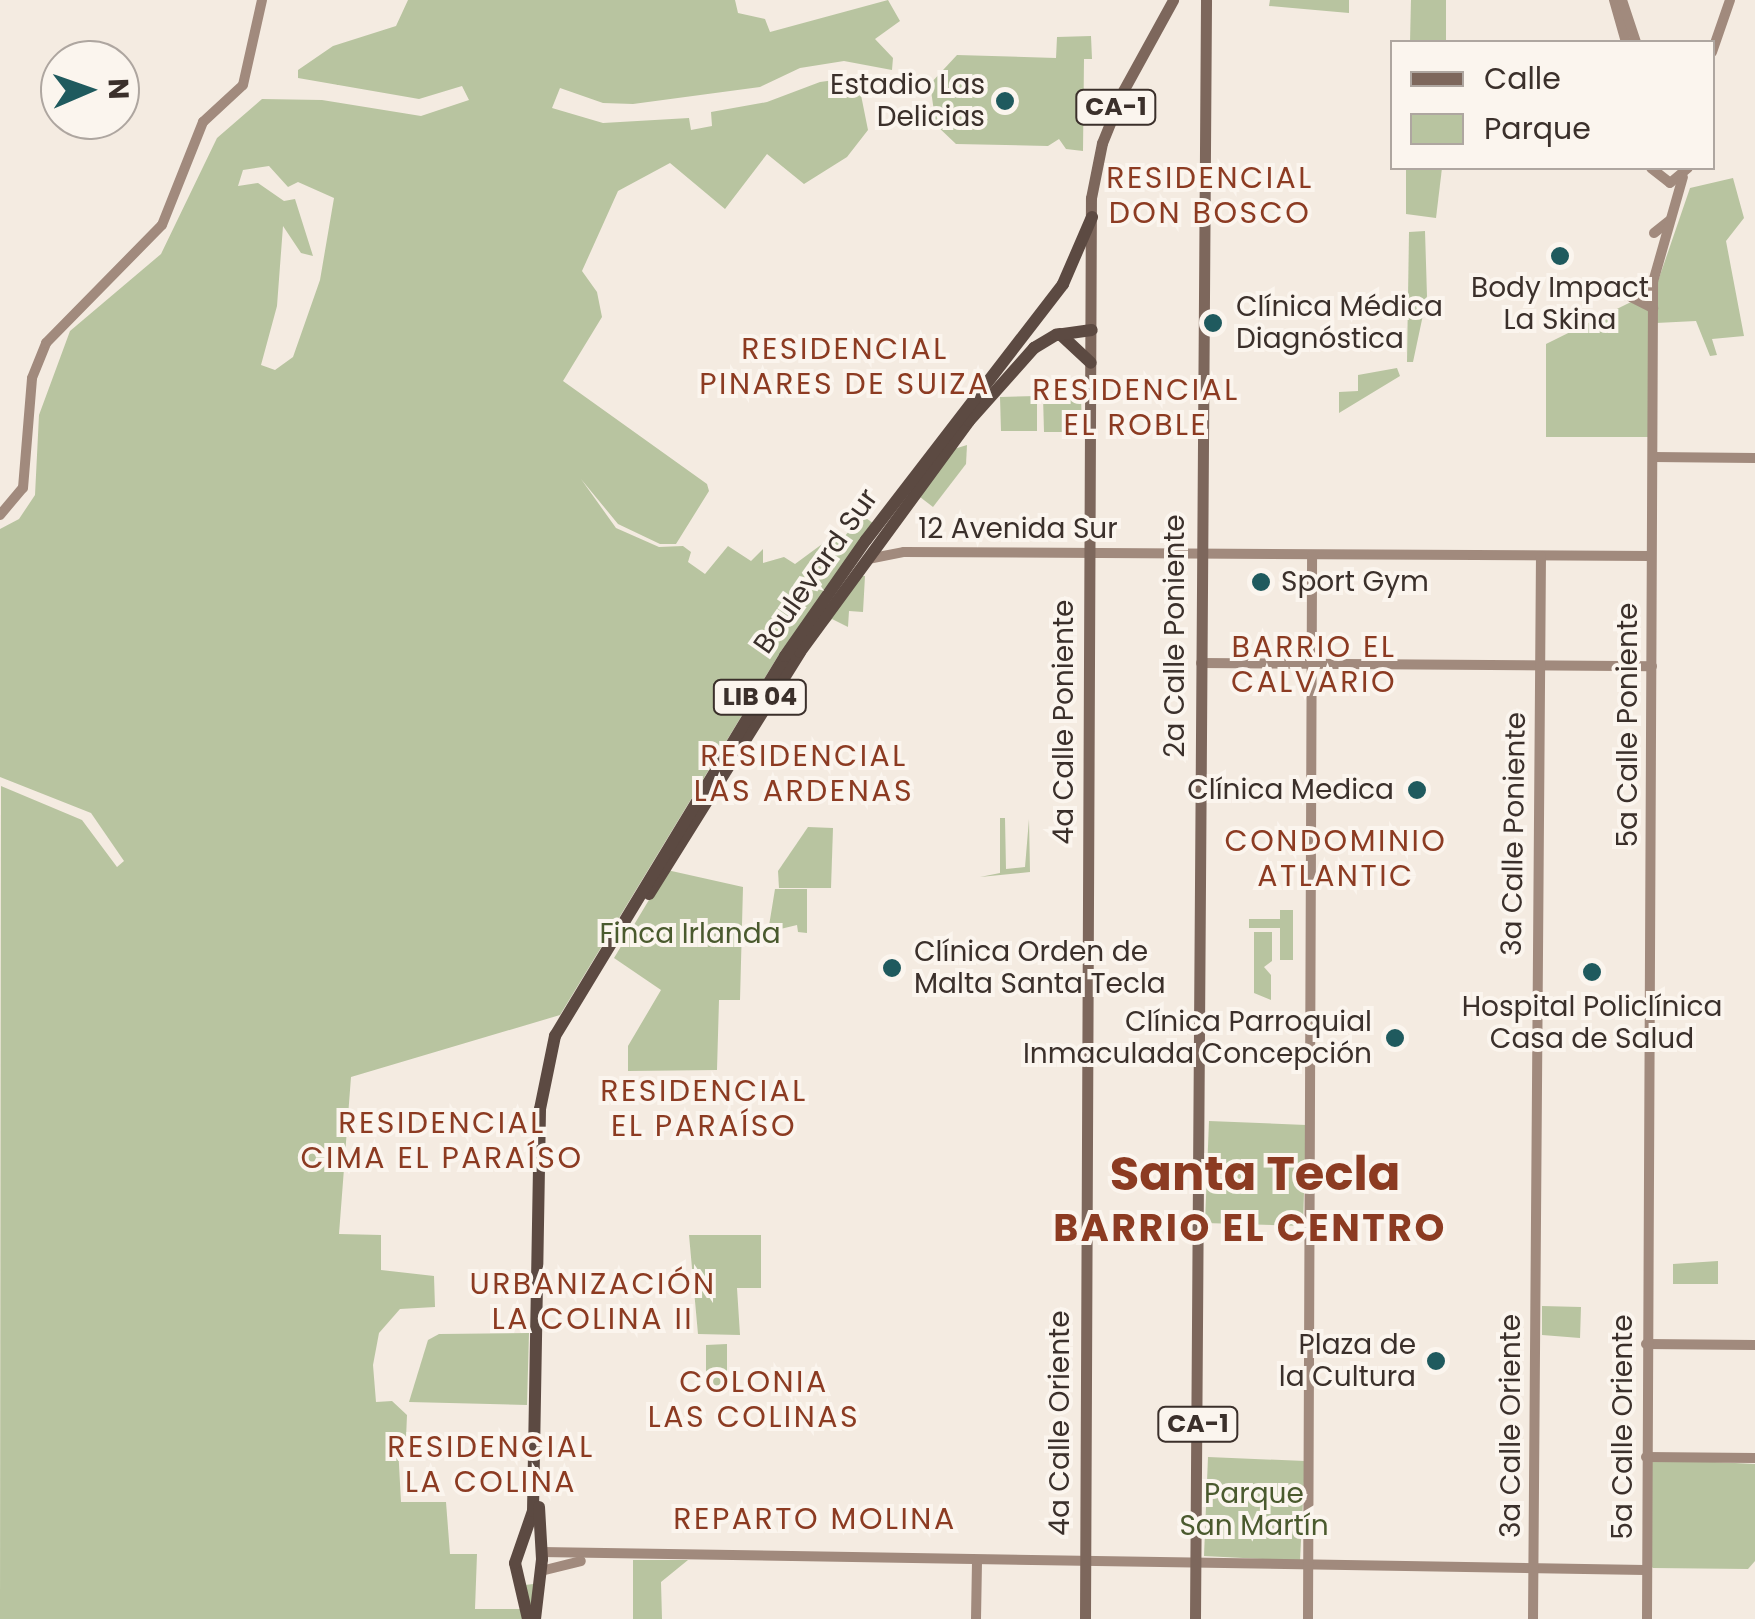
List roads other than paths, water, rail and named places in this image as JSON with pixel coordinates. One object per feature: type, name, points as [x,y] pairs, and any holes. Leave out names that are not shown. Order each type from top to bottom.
[{"type":"highway","name":"Boulevard Sur","points":[[517,1550],[533,1512],[540,1109],[555,1036],[785,656],[1071,271],[1092,217]]},
{"type":"highway","name":"Boulevard Sur","points":[[541,1550],[547,1109],[559,1048],[575,1011],[800,652],[864,560],[1022,359],[1060,334],[1092,330]]},
{"type":"highway","points":[[1060,334],[1091,363]]},
{"type":"highway","points":[[1007,338],[1023,336]]},
{"type":"highway","points":[[517,1550],[528,1542],[541,1550]]},
{"type":"highway","name":"LIB 04","points":[[517,1550],[518,1574],[532,1619]]},
{"type":"highway","name":"LIB 04","points":[[532,1619],[541,1550]]},
{"type":"highway","points":[[518,1574],[527,1580],[540,1572]]},
{"type":"main road","name":"2a Calle Poniente","points":[[1196,1562],[1202,0]]},
{"type":"main road","name":"CA-1","points":[[1092,217],[1102,143],[1173,2]]},
{"type":"main road","name":"4a Calle Poniente","points":[[1086,1228],[1092,217]]},
{"type":"main road","name":"4a Calle Oriente","points":[[1085,1619],[1086,1228]]},
{"type":"main road","name":"CA-1","points":[[1196,1562],[1196,1619]]},
{"type":"street","points":[[0,515],[23,488],[39,356],[53,332],[162,225],[203,122],[243,85],[262,0]]},
{"type":"street","points":[[1614,0],[1625,40]]},
{"type":"street","points":[[1622,0],[1635,40]]},
{"type":"street","points":[[1712,40],[1727,0]]},
{"type":"street","points":[[1715,42],[1727,0]]},
{"type":"street","points":[[1654,170],[1662,181],[1670,219],[1654,233]]},
{"type":"street","points":[[1662,181],[1685,172]]},
{"type":"street","name":"5a Calle Poniente","points":[[1646,1234],[1653,308],[1655,265],[1685,172]]},
{"type":"street","points":[[1630,296],[1653,308]]},
{"type":"street","points":[[1653,457],[1755,458]]},
{"type":"street","name":"12 Avenida Sur","points":[[887,532],[890,544],[904,552]]},
{"type":"street","name":"12 Avenida Sur","points":[[864,560],[904,552],[1651,556]]},
{"type":"street","points":[[1308,1619],[1312,554]]},
{"type":"street","name":"3a Calle Poniente","points":[[1533,1233],[1541,556]]},
{"type":"street","points":[[1200,663],[1652,666]]},
{"type":"street","name":"3a Calle Oriente","points":[[1533,1233],[1533,1619]]},
{"type":"street","name":"5a Calle Oriente","points":[[1646,1234],[1646,1619]]},
{"type":"street","points":[[1646,1344],[1755,1345]]},
{"type":"street","points":[[1646,1457],[1755,1458]]},
{"type":"street","points":[[541,1550],[596,1558],[1645,1570]]},
{"type":"street","points":[[540,1572],[596,1558]]},
{"type":"street","points":[[976,1562],[976,1619]]},
{"type":"place","name":"Estadio Las Delicias","points":[[1005,101]]},
{"type":"place","name":"Body Impact La Skina","points":[[1560,256]]},
{"type":"place","name":"Clínica Médica Diagnóstica","points":[[1213,323]]},
{"type":"place","name":"Sport Gym","points":[[1261,582]]},
{"type":"place","name":"Clínica Medica","points":[[1417,790]]},
{"type":"place","name":"Clínica Orden de Malta Santa Tecla","points":[[892,968]]},
{"type":"place","name":"Hospital Policlínica Casa de Salud","points":[[1592,972]]},
{"type":"place","name":"Clínica Parroquial Inmaculada Concepción","points":[[1395,1038]]},
{"type":"place","name":"Plaza de la Cultura","points":[[1436,1361]]},
{"type":"district","name":"RESIDENCIAL DON BOSCO","points":[[1210,195]]},
{"type":"district","name":"RESIDENCIAL PINARES DE SUIZA","points":[[845,366]]},
{"type":"district","name":"RESIDENCIAL EL ROBLE","points":[[1136,407]]},
{"type":"district","name":"BARRIO EL CALVARIO","points":[[1314,664]]},
{"type":"district","name":"RESIDENCIAL LAS ARDENAS","points":[[804,773]]},
{"type":"district","name":"CONDOMINIO ATLANTIC","points":[[1336,858]]},
{"type":"district","name":"RESIDENCIAL EL PARAÍSO","points":[[704,1108]]},
{"type":"district","name":"RESIDENCIAL CIMA EL PARAÍSO","points":[[442,1140]]},
{"type":"district","name":"Santa Tecla","points":[[1255,1174]]},
{"type":"district","name":"BARRIO EL CENTRO","points":[[1250,1228]]},
{"type":"district","name":"URBANIZACIÓN LA COLINA II","points":[[593,1301]]},
{"type":"district","name":"COLONIA LAS COLINAS","points":[[754,1399]]},
{"type":"district","name":"RESIDENCIAL LA COLINA","points":[[491,1464]]},
{"type":"district","name":"REPARTO MOLINA","points":[[815,1519]]},
{"type":"park label","name":"Finca Irlanda","points":[[690,934]]},
{"type":"park label","name":"Parque San Martín","points":[[1254,1510]]}]
